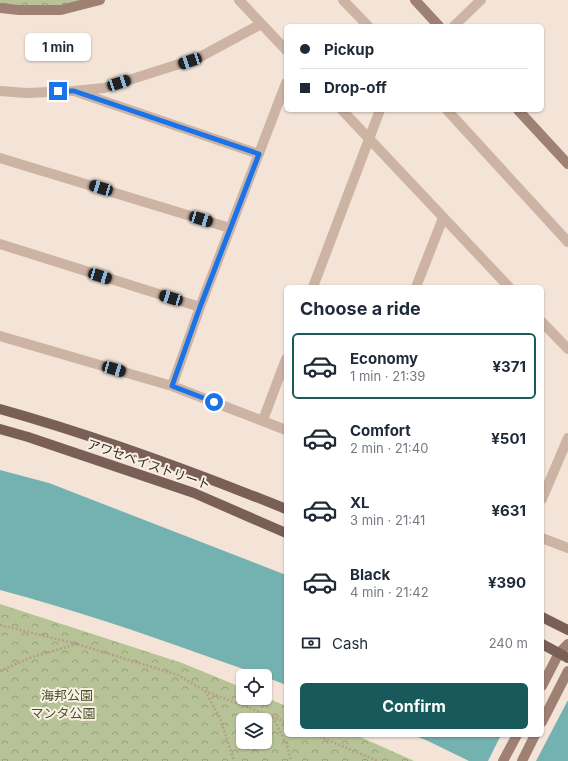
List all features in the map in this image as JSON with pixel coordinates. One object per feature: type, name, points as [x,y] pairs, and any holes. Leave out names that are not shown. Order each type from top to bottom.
[{"type":"main road","name":"アワセベイストリート","points":[[0,409],[35,419],[202,475],[284,508]]},
{"type":"main road","name":"アワセベイストリート","points":[[0,429],[194,492],[284,531]]},
{"type":"main road","points":[[544,618],[568,630]]},
{"type":"main road","points":[[544,645],[568,658]]},
{"type":"street","points":[[0,8],[19,10],[61,10],[100,0]]},
{"type":"street","points":[[239,0],[284,48]]},
{"type":"street","points":[[343,0],[366,24]]},
{"type":"street","points":[[415,0],[437,24]]},
{"type":"street","points":[[456,24],[481,0]]},
{"type":"street","points":[[0,91],[26,93],[104,88],[198,58],[261,24]]},
{"type":"street","points":[[172,386],[200,307],[284,88]]},
{"type":"street","points":[[74,91],[259,154]]},
{"type":"street","points":[[344,112],[507,285]]},
{"type":"street","points":[[314,285],[379,112]]},
{"type":"street","points":[[449,112],[568,242]]},
{"type":"street","points":[[520,112],[568,164]]},
{"type":"street","points":[[0,158],[230,228]]},
{"type":"street","points":[[417,285],[443,218]]},
{"type":"street","points":[[0,244],[200,307]]},
{"type":"street","points":[[544,324],[568,349]]},
{"type":"street","points":[[0,336],[172,386],[284,429]]},
{"type":"street","points":[[263,420],[284,364]]},
{"type":"street","points":[[544,494],[568,438]]},
{"type":"street","points":[[544,539],[568,548]]},
{"type":"street","points":[[544,682],[559,653],[568,644]]},
{"type":"street","points":[[544,718],[566,675]]},
{"type":"street","points":[[503,761],[516,737]]},
{"type":"street","points":[[522,761],[534,737]]},
{"type":"path","points":[[0,625],[77,644],[178,675],[205,691],[284,721]]},
{"type":"path","points":[[0,671],[29,658],[77,644]]},
{"type":"path","points":[[205,691],[220,718],[234,761]]},
{"type":"path","points":[[273,717],[288,748],[290,761]]},
{"type":"path","points":[[321,737],[378,761]]},
{"type":"green space","points":[[0,0],[83,0],[59,6],[35,6],[0,4]]},
{"type":"green space","name":"海邦公園","points":[[0,604],[182,663],[236,685],[236,705],[272,705],[272,700],[284,705],[284,737],[360,737],[414,761],[0,761]]},
{"type":"water","points":[[0,470],[49,483],[284,574],[284,684],[272,680],[272,669],[242,669],[131,630],[0,590]]},
{"type":"water","points":[[544,688],[568,701],[568,761],[469,761],[418,737],[544,737]]},
{"type":"pier","points":[[544,686],[568,698],[536,761],[488,761],[500,737],[544,737]]},
{"type":"route","points":[[58,91],[74,91],[259,154],[200,307],[172,386],[214,402]]},
{"type":"park label","name":"マンタ公園","points":[[63,713]]}]
